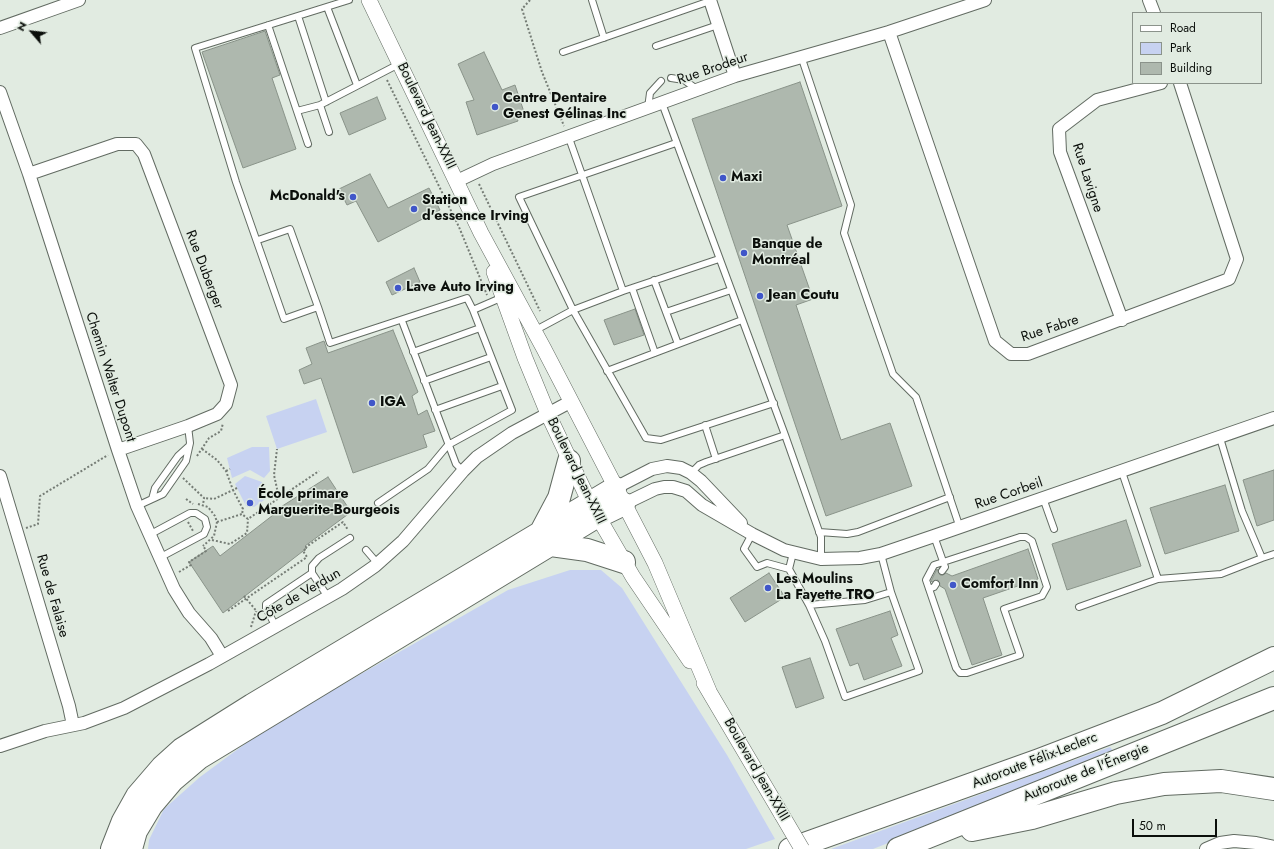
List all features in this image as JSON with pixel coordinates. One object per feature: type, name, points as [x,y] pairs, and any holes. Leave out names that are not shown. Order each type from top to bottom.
[{"type":"highway","points":[[131,849],[136,831],[151,806],[173,780],[199,758],[546,538],[569,461]]},
{"type":"highway","points":[[112,849],[123,821],[137,796],[162,767],[182,749],[252,705],[619,496]]},
{"type":"highway","points":[[546,538],[624,562]]},
{"type":"highway","name":"Autoroute Félix-Leclerc","points":[[790,849],[1039,760],[1162,713],[1274,658]]},
{"type":"highway","points":[[1162,713],[1274,669]]},
{"type":"highway","name":"Autoroute de l'Énergie","points":[[898,849],[1274,698]]},
{"type":"highway","points":[[924,839],[1032,818],[1116,793],[1164,784],[1221,781],[1274,789]]},
{"type":"street","points":[[0,28],[79,0]]},
{"type":"street","name":"Boulevard Jean-XXIII","points":[[369,0],[457,180],[508,294],[548,414],[569,461],[594,510],[624,562],[709,691],[802,849]]},
{"type":"street","points":[[710,0],[735,76]]},
{"type":"street","name":"Rue Brodeur","points":[[457,180],[488,166],[569,138],[735,76],[889,32],[984,0]]},
{"type":"street","points":[[1149,0],[1154,12]]},
{"type":"street","name":"Rue Fabre","points":[[889,32],[995,341],[1011,354],[1028,354],[1229,279],[1237,259],[1180,84]]},
{"type":"street","name":"Rue Lavigne","points":[[1122,320],[1060,152],[1059,129],[1097,100],[1157,84]]},
{"type":"street","name":"Chemin Walter Dupont","points":[[0,92],[29,174],[118,450],[149,535],[181,602],[211,638],[222,656]]},
{"type":"street","name":"Rue Duberger","points":[[29,174],[117,144],[136,144],[144,154],[231,385],[226,404],[217,414],[188,426],[118,450]]},
{"type":"street","name":"Boulevard Jean-XXIII","points":[[508,294],[534,331],[655,563],[709,691]]},
{"type":"street","name":"Côte de Verdun","points":[[0,746],[45,731],[73,725],[102,716],[133,704],[276,627],[328,597],[378,564],[409,535],[463,471],[477,457],[496,443],[570,402]]},
{"type":"street","name":"Rue Corbeil","points":[[619,496],[660,488],[674,487],[686,492],[702,505],[752,534],[793,553],[821,559],[853,559],[881,554],[960,528],[1274,418]]},
{"type":"street","name":"Rue Corbeil","points":[[619,496],[647,471],[660,467],[674,466],[691,473],[752,534]]},
{"type":"street","name":"Rue de Falaise","points":[[0,476],[73,725]]},
{"type":"street","points":[[1206,849],[1220,843],[1241,841],[1274,847]]},
{"type":"lane","points":[[318,307],[284,319],[258,240],[236,182],[195,48],[348,0]]},
{"type":"lane","points":[[592,0],[604,38]]},
{"type":"lane","points":[[564,52],[710,0]]},
{"type":"lane","points":[[327,7],[357,85]]},
{"type":"lane","points":[[298,16],[326,102]]},
{"type":"lane","points":[[268,25],[308,144]]},
{"type":"lane","points":[[656,46],[718,25]]},
{"type":"lane","points":[[801,56],[851,205],[844,233],[892,374],[916,397],[960,528]]},
{"type":"lane","points":[[297,111],[320,105],[400,63]]},
{"type":"lane","points":[[671,78],[684,80],[698,90]]},
{"type":"lane","points":[[648,108],[650,93],[661,82]]},
{"type":"lane","points":[[662,103],[774,403],[819,532],[822,544],[821,559]]},
{"type":"lane","points":[[320,105],[329,132]]},
{"type":"lane","points":[[569,138],[623,291]]},
{"type":"lane","points":[[676,143],[519,197],[573,310],[646,438],[661,440],[774,403]]},
{"type":"lane","points":[[258,240],[290,229],[330,344],[467,298],[473,310],[512,410],[448,445],[428,469],[378,503]]},
{"type":"lane","points":[[534,331],[573,310],[654,280],[719,259]]},
{"type":"lane","points":[[654,280],[678,344]]},
{"type":"lane","points":[[632,288],[655,353]]},
{"type":"lane","points":[[666,312],[731,290]]},
{"type":"lane","points":[[473,310],[508,294]]},
{"type":"lane","points":[[607,371],[742,320]]},
{"type":"lane","points":[[402,321],[448,445],[456,464],[463,471]]},
{"type":"lane","points":[[413,352],[480,328]]},
{"type":"lane","points":[[424,381],[491,357]]},
{"type":"lane","points":[[435,410],[502,386]]},
{"type":"lane","points":[[705,425],[716,459]]},
{"type":"lane","points":[[138,506],[164,493],[186,461],[189,446],[188,426]]},
{"type":"lane","points":[[691,473],[698,465],[785,435]]},
{"type":"lane","points":[[1220,438],[1242,511],[1262,558]]},
{"type":"lane","points":[[152,499],[155,488],[178,456],[189,446]]},
{"type":"lane","points":[[1122,472],[1158,579]]},
{"type":"lane","points":[[819,532],[847,534],[858,532],[950,497]]},
{"type":"lane","points":[[1043,498],[1054,529]]},
{"type":"lane","points":[[149,535],[190,514],[196,513],[205,519],[207,527],[204,534],[159,558]]},
{"type":"lane","points":[[752,534],[744,549],[757,567],[767,564],[789,569]]},
{"type":"lane","points":[[934,536],[945,567],[942,571]]},
{"type":"lane","points":[[1020,536],[1030,539],[1047,587],[1042,596],[1004,609],[1020,655],[967,673],[960,673],[956,668],[926,580],[934,566],[943,562],[1020,536]]},
{"type":"lane","points":[[328,597],[312,573],[312,566],[316,560],[350,538]]},
{"type":"lane","points":[[366,550],[378,564]]},
{"type":"lane","points":[[793,553],[789,569],[809,606],[825,641],[845,698],[919,671],[891,592],[881,554]]},
{"type":"lane","points":[[1080,607],[1158,579],[1221,574],[1274,554]]},
{"type":"lane","points":[[276,627],[266,608],[266,604],[312,573]]},
{"type":"lane","points":[[929,589],[934,587],[936,584]]},
{"type":"lane","points":[[809,606],[865,600],[891,592]]},
{"type":"path","points":[[530,0],[522,9],[542,72],[569,138]]},
{"type":"path","name":"Boulevard Jean-XXIII","points":[[386,77],[459,228],[484,291]]},
{"type":"path","points":[[482,191],[542,316]]},
{"type":"path","points":[[476,272],[481,270]]},
{"type":"path","points":[[194,459],[209,438],[221,431],[224,425],[222,422]]},
{"type":"path","points":[[202,449],[217,460],[226,471],[233,490],[243,509],[242,514]]},
{"type":"path","points":[[277,449],[274,475],[279,498]]},
{"type":"path","points":[[17,532],[38,524],[40,496],[118,450]]},
{"type":"path","points":[[226,471],[230,469]]},
{"type":"path","points":[[248,519],[319,471]]},
{"type":"path","points":[[179,482],[185,474]]},
{"type":"path","points":[[182,477],[204,498],[214,498],[237,488]]},
{"type":"path","points":[[203,505],[204,498]]},
{"type":"path","points":[[242,514],[248,519]]},
{"type":"path","points":[[217,522],[242,514]]},
{"type":"path","points":[[212,540],[230,544],[247,533],[248,519]]},
{"type":"path","points":[[188,522],[194,534]]},
{"type":"path","points":[[228,612],[245,598],[307,557],[303,551],[307,548],[306,547],[343,522]]},
{"type":"path","points":[[174,575],[191,565],[189,562],[206,552],[201,542]]},
{"type":"path","points":[[245,598],[261,616]]},
{"type":"path","points":[[251,630],[256,611]]},
{"type":"green space","points":[[316,399],[327,432],[277,449],[266,416]]},
{"type":"green space","points":[[252,447],[269,447],[270,471],[264,478],[250,470],[232,478],[227,458]]},
{"type":"green space","points":[[245,476],[262,482],[267,498],[254,507],[246,506],[235,484]]},
{"type":"green space","points":[[570,570],[601,570],[622,588],[727,755],[775,839],[746,849],[148,849],[149,840],[164,809],[200,777],[268,727],[508,590]]},
{"type":"green space","points":[[1110,747],[1115,753],[873,849],[831,849]]},
{"type":"building","points":[[265,31],[280,75],[272,78],[296,149],[243,168],[202,52]]},
{"type":"building","points":[[484,52],[502,90],[515,85],[524,112],[516,115],[518,121],[477,135],[466,102],[474,100],[458,64]]},
{"type":"building","points":[[800,82],[842,206],[787,225],[813,299],[796,305],[841,440],[890,423],[912,486],[826,516],[692,119]]},
{"type":"building","points":[[377,97],[386,119],[349,135],[340,113]]},
{"type":"building","points":[[370,174],[388,208],[429,188],[440,210],[378,242],[356,201],[347,205],[339,189]]},
{"type":"building","name":"Lave Auto Irving","points":[[414,268],[420,282],[392,295],[386,282]]},
{"type":"building","points":[[635,309],[644,335],[614,345],[604,320]]},
{"type":"building","name":"IGA","points":[[393,330],[418,392],[412,396],[418,415],[427,410],[435,431],[423,435],[427,447],[353,473],[321,378],[304,384],[299,370],[312,364],[306,348],[324,341],[328,353]]},
{"type":"building","points":[[1274,470],[1274,520],[1257,526],[1243,480]]},
{"type":"building","points":[[328,477],[351,512],[305,546],[307,548],[223,613],[189,562],[213,546],[220,556],[277,512],[276,510]]},
{"type":"building","points":[[1225,485],[1239,531],[1165,554],[1150,508]]},
{"type":"building","points":[[1126,520],[1141,566],[1067,590],[1052,544]]},
{"type":"building","points":[[1028,549],[1038,579],[983,598],[1002,655],[972,665],[945,589],[940,586],[938,580],[931,581],[937,569],[940,575],[946,573],[952,576]]},
{"type":"building","points":[[769,573],[785,597],[745,622],[730,598]]},
{"type":"building","points":[[890,611],[898,635],[891,638],[902,666],[864,680],[858,663],[850,666],[836,629]]},
{"type":"building","points":[[810,658],[824,698],[796,708],[782,667]]},
{"type":"place","name":"Centre Dentaire Genest Gélinas Inc","points":[[495,107]]},
{"type":"place","name":"Maxi","points":[[723,178]]},
{"type":"place","name":"McDonald's","points":[[353,197]]},
{"type":"place","name":"Station d'essence Irving","points":[[414,209]]},
{"type":"place","name":"Banque de Montréal","points":[[744,253]]},
{"type":"place","name":"Lave Auto Irving","points":[[398,288]]},
{"type":"place","name":"Jean Coutu","points":[[760,296]]},
{"type":"place","name":"IGA","points":[[372,403]]},
{"type":"place","name":"École primare Marguerite-Bourgeois","points":[[250,503]]},
{"type":"place","name":"Comfort Inn","points":[[953,585]]},
{"type":"place","name":"Les Moulins La Fayette TRO","points":[[768,588]]}]
